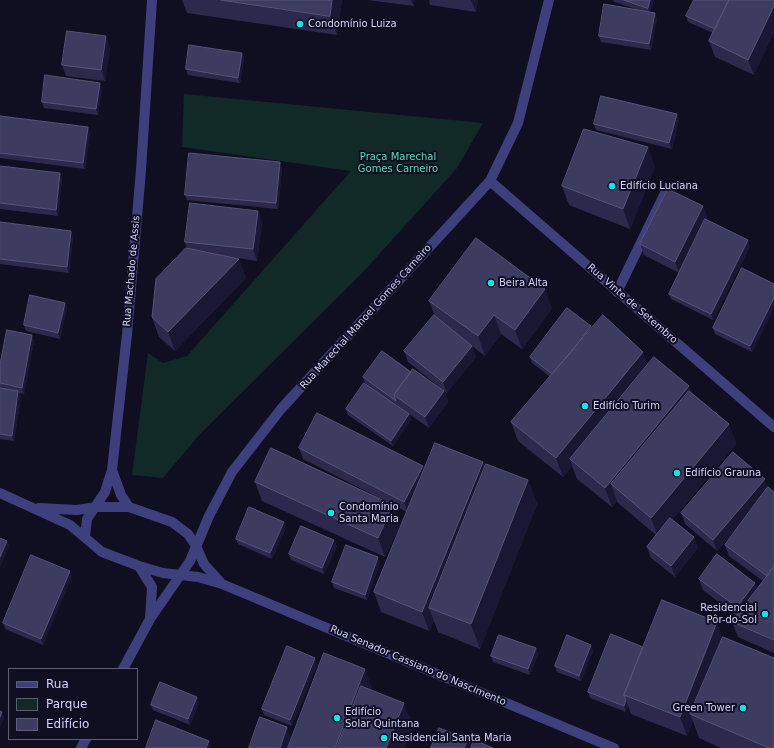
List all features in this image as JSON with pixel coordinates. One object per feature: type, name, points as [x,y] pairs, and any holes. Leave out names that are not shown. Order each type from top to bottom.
[{"type":"street","name":"Rua Machado de Assis","points":[[85,536],[87,519],[96,507],[104,492],[112,470],[127,334],[140,178],[152,0]]},
{"type":"street","name":"Rua Marechal Manoel Gomes Carneiro","points":[[124,668],[150,619],[182,574],[209,516],[232,472],[281,409],[490,181],[518,123],[549,0]]},
{"type":"street","name":"Rua Vinte de Setembro","points":[[490,181],[616,292],[774,427]]},
{"type":"street","points":[[616,292],[667,189]]},
{"type":"street","points":[[112,470],[121,495],[129,507]]},
{"type":"street","name":"Rua Senador Cassiano do Nascimento","points":[[0,493],[70,525],[85,536],[102,552],[163,573],[198,576],[222,584],[614,748]]},
{"type":"street","name":"Rua Senador Cassiano do Nascimento","points":[[35,508],[77,510],[96,507],[129,507],[172,522],[188,534],[196,546],[204,564],[222,584]]},
{"type":"street","name":"Rua Marechal Manoel Gomes Carneiro","points":[[139,566],[152,587],[150,619]]},
{"type":"green space","name":"Praça Marechal Gomes Carneiro","points":[[184,94],[483,123],[457,168],[364,271],[199,435],[163,478],[132,475],[148,353],[163,363],[187,356],[351,171],[182,147]]},
{"type":"building","points":[[221,0],[332,0],[330,16]]},
{"type":"building","points":[[624,0],[650,0],[648,8]]},
{"type":"building","points":[[694,0],[729,0],[715,29],[686,16]]},
{"type":"building","points":[[729,0],[774,0],[774,6],[748,60],[709,41]]},
{"type":"building","points":[[604,4],[655,13],[649,44],[599,36]]},
{"type":"building","points":[[67,31],[106,36],[101,70],[62,65]]},
{"type":"building","points":[[189,45],[242,53],[238,78],[186,69]]},
{"type":"building","points":[[45,75],[100,83],[96,109],[42,102]]},
{"type":"building","points":[[601,96],[677,114],[669,143],[594,124]]},
{"type":"building","points":[[0,116],[88,127],[83,163],[0,153]]},
{"type":"building","points":[[584,129],[648,147],[623,209],[562,186]]},
{"type":"building","points":[[189,153],[280,162],[276,203],[185,195]]},
{"type":"building","points":[[0,166],[60,173],[56,210],[0,203]]},
{"type":"building","points":[[668,189],[703,206],[675,262],[640,244]]},
{"type":"building","points":[[190,203],[258,211],[253,249],[185,242]]},
{"type":"building","points":[[705,219],[748,240],[711,314],[669,294]]},
{"type":"building","points":[[0,222],[71,231],[67,267],[0,259]]},
{"type":"building","name":"Beira Alta","points":[[476,238],[545,289],[515,330],[494,315],[478,336],[429,301]]},
{"type":"building","points":[[186,248],[239,259],[168,332],[152,317],[156,279]]},
{"type":"building","points":[[742,268],[774,284],[774,298],[750,346],[713,328]]},
{"type":"building","points":[[30,295],[65,303],[58,333],[24,325]]},
{"type":"building","points":[[567,308],[591,326],[552,374],[530,357]]},
{"type":"building","points":[[434,315],[472,346],[443,382],[404,351]]},
{"type":"building","name":"Edifício Turim","points":[[603,315],[643,352],[556,458],[511,422]]},
{"type":"building","points":[[7,330],[32,335],[22,388],[0,383],[0,365]]},
{"type":"building","points":[[382,351],[411,372],[394,395],[396,401],[363,377]]},
{"type":"building","points":[[654,357],[689,386],[605,488],[570,459]]},
{"type":"building","points":[[413,369],[444,391],[425,417],[394,395]]},
{"type":"building","points":[[364,383],[409,414],[391,441],[346,409]]},
{"type":"building","points":[[0,388],[18,391],[12,436],[0,434]]},
{"type":"building","name":"Edifício Grauna","points":[[689,391],[729,424],[651,518],[611,484]]},
{"type":"building","points":[[317,413],[423,466],[404,502],[299,448]]},
{"type":"building","points":[[435,443],[483,462],[422,612],[374,592]]},
{"type":"building","points":[[271,448],[393,505],[378,538],[255,482]]},
{"type":"building","points":[[733,452],[765,479],[713,540],[681,513]]},
{"type":"building","points":[[486,464],[528,480],[471,624],[429,608]]},
{"type":"building","points":[[768,487],[774,492],[774,566],[767,576],[725,545]]},
{"type":"building","points":[[249,507],[284,522],[270,553],[236,539]]},
{"type":"building","points":[[670,518],[694,537],[671,566],[647,547]]},
{"type":"building","points":[[301,526],[334,540],[322,568],[289,554]]},
{"type":"building","points":[[0,538],[7,541],[0,557]]},
{"type":"building","points":[[346,545],[378,557],[365,595],[332,582]]},
{"type":"building","points":[[717,554],[755,583],[737,607],[699,579]]},
{"type":"building","points":[[31,555],[70,571],[41,639],[3,623]]},
{"type":"building","points":[[774,567],[774,640],[732,622]]},
{"type":"building","points":[[662,600],[717,622],[680,717],[624,695]]},
{"type":"building","points":[[611,634],[643,647],[624,695],[626,700],[624,706],[588,692]]},
{"type":"building","points":[[499,635],[536,648],[528,669],[491,656]]},
{"type":"building","points":[[567,635],[591,645],[579,676],[555,666]]},
{"type":"building","name":"Green Tower","points":[[723,637],[774,658],[774,748],[769,748],[690,714]]},
{"type":"building","points":[[287,646],[315,658],[290,720],[262,709]]},
{"type":"building","points":[[324,653],[365,669],[335,748],[288,748]]},
{"type":"building","points":[[160,682],[197,697],[188,719],[151,705]]},
{"type":"building","points":[[361,686],[404,703],[386,748],[337,748]]},
{"type":"building","points":[[260,717],[287,727],[280,748],[249,748]]},
{"type":"building","points":[[156,720],[209,741],[206,748],[146,748]]},
{"type":"building","points":[[439,728],[468,739],[464,748],[431,748]]},
{"type":"building","points":[[474,740],[493,748],[471,748]]},
{"type":"place","name":"Condomínio Luiza","points":[[300,24]]},
{"type":"place","name":"Edifício Luciana","points":[[612,186]]},
{"type":"place","name":"Beira Alta","points":[[491,283]]},
{"type":"place","name":"Edifício Turim","points":[[585,406]]},
{"type":"place","name":"Edifício Grauna","points":[[677,473]]},
{"type":"place","name":"Condomínio Santa Maria","points":[[331,513]]},
{"type":"place","name":"Residencial Pôr-do-Sol","points":[[765,614]]},
{"type":"place","name":"Green Tower","points":[[743,708]]},
{"type":"place","name":"Edifício Solar Quintana","points":[[337,718]]},
{"type":"place","name":"Residencial Santa Maria","points":[[384,738]]}]
